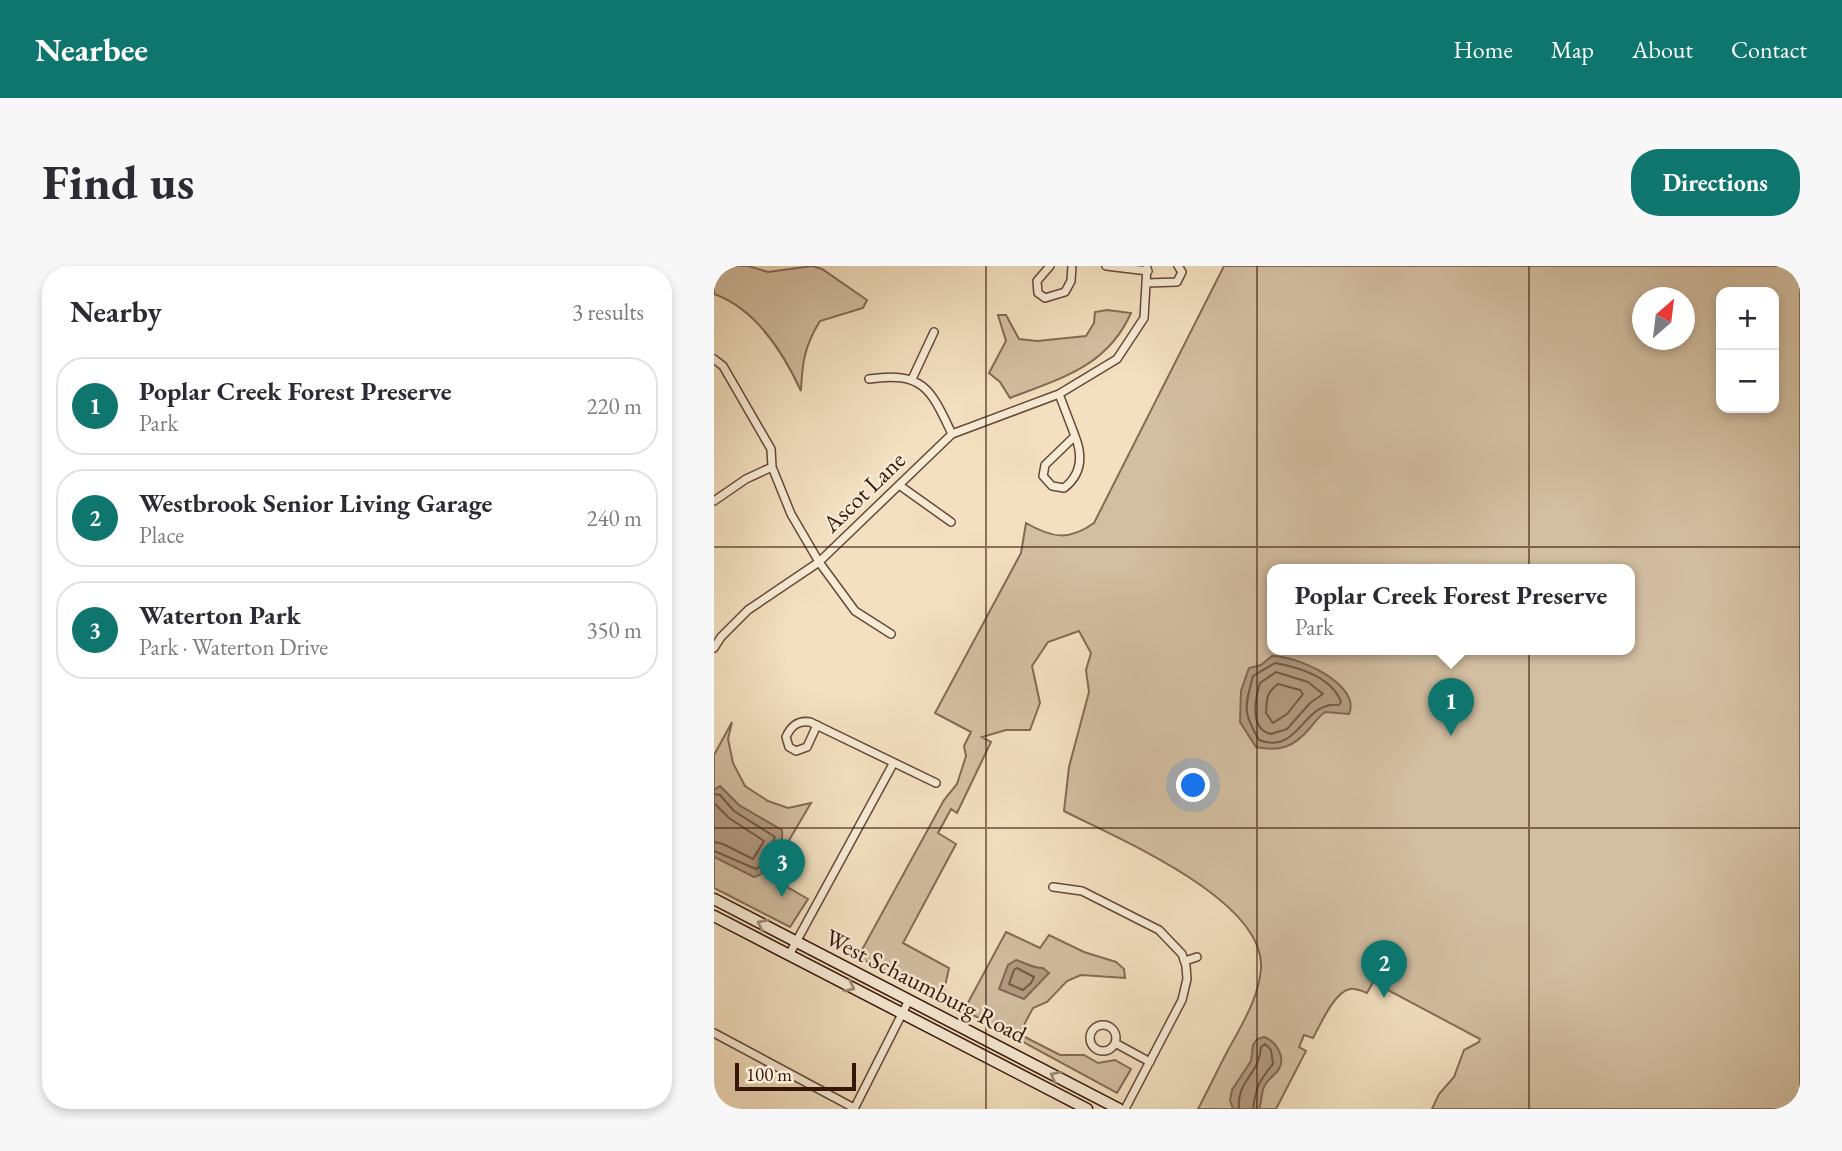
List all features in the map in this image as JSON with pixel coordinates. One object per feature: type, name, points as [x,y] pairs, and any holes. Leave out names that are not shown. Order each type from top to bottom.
[{"type":"main road","name":"West Schaumburg Road","points":[[714,899],[1119,1109]]},
{"type":"main road","name":"West Schaumburg Road","points":[[714,916],[1087,1109]]},
{"type":"street","points":[[1050,266],[1037,281],[1038,293],[1045,298],[1065,292],[1071,281],[1072,266]]},
{"type":"street","name":"Ascot Lane","points":[[714,648],[721,637],[748,610],[819,562],[952,434],[1059,394],[1116,359],[1144,318],[1147,268],[1106,266]]},
{"type":"street","points":[[1147,283],[1177,282],[1182,272],[1178,266]]},
{"type":"street","points":[[912,379],[934,332]]},
{"type":"street","points":[[714,359],[723,366],[763,433],[771,449],[772,467],[791,514],[819,562],[856,611],[891,634]]},
{"type":"street","points":[[869,379],[912,379],[934,396],[952,434]]},
{"type":"street","points":[[1059,394],[1081,454],[1080,466],[1073,481],[1064,488],[1052,486],[1043,476],[1045,465],[1074,436]]},
{"type":"street","points":[[714,501],[746,479],[772,467]]},
{"type":"street","points":[[900,485],[951,522]]},
{"type":"street","points":[[817,725],[807,747],[796,751],[789,747],[786,737],[792,726],[804,721],[817,725],[936,783]]},
{"type":"street","points":[[789,955],[893,764]]},
{"type":"street","points":[[1053,887],[1082,891],[1159,930],[1171,940],[1185,961],[1186,992],[1125,1109]]},
{"type":"street","points":[[1185,961],[1197,957]]},
{"type":"street","points":[[714,1034],[854,1109],[909,1000]]},
{"type":"street","points":[[1115,1043],[1150,1062]]},
{"type":"shaded area","points":[[714,266],[748,266],[768,272],[812,266],[822,269],[867,300],[863,308],[820,321],[805,354],[801,391],[777,347],[755,321],[743,310],[714,294]]},
{"type":"shaded area","points":[[1224,266],[1800,266],[1800,1109],[1432,1109],[1439,1094],[1454,1077],[1464,1050],[1480,1039],[1373,982],[1367,993],[1354,989],[1344,991],[1328,1009],[1313,1038],[1304,1035],[1299,1047],[1306,1051],[1276,1109],[1198,1109],[1257,990],[1261,968],[1256,943],[1239,918],[1214,895],[1150,854],[1064,811],[1069,767],[1089,692],[1086,670],[1091,653],[1079,631],[1048,642],[1032,666],[1040,703],[1030,730],[1006,730],[982,737],[991,742],[957,813],[951,809],[938,833],[956,844],[903,943],[949,968],[944,991],[938,999],[858,957],[944,800],[957,784],[966,756],[964,746],[971,732],[935,713],[1021,553],[1026,523],[1052,534],[1076,533],[1094,523]]},
{"type":"shaded area","points":[[1107,310],[1131,313],[1109,346],[1081,368],[1010,398],[1000,382],[989,373],[1006,341],[998,315],[1006,315],[1019,339],[1037,341],[1086,336],[1094,323],[1095,312]]},
{"type":"shaded area","points":[[732,722],[728,739],[733,763],[745,786],[768,801],[788,808],[811,803],[768,876],[808,899],[790,927],[714,888],[714,755]]},
{"type":"shaded area","points":[[1006,932],[1040,948],[1049,935],[1084,952],[1116,962],[1124,969],[1125,978],[1081,975],[1067,981],[1047,1002],[1033,1008],[1019,1034],[1060,1055],[1084,1055],[1098,1063],[1115,1060],[1131,1069],[1117,1093],[964,1010]]},
{"type":"water","points":[[1272,656],[1296,660],[1324,673],[1336,682],[1346,692],[1350,703],[1349,714],[1325,712],[1292,744],[1272,749],[1256,747],[1240,722],[1241,691],[1249,668],[1261,665]]},
{"type":"water","points":[[720,786],[739,805],[782,830],[781,844],[775,858],[760,875],[754,877],[714,857],[714,790]]},
{"type":"water","points":[[1016,960],[1043,968],[1049,973],[1024,999],[999,989],[1008,965]]},
{"type":"water","points":[[1264,1037],[1279,1050],[1279,1069],[1265,1084],[1259,1109],[1233,1109],[1230,1100],[1232,1090],[1251,1061],[1253,1045],[1257,1039]]},
{"type":"place","name":"Poplar Creek Forest Preserve","points":[[1451,736]]},
{"type":"place","name":"Waterton Park","points":[[782,897]]},
{"type":"place","name":"Westbrook Senior Living Garage","points":[[1384,998]]}]
